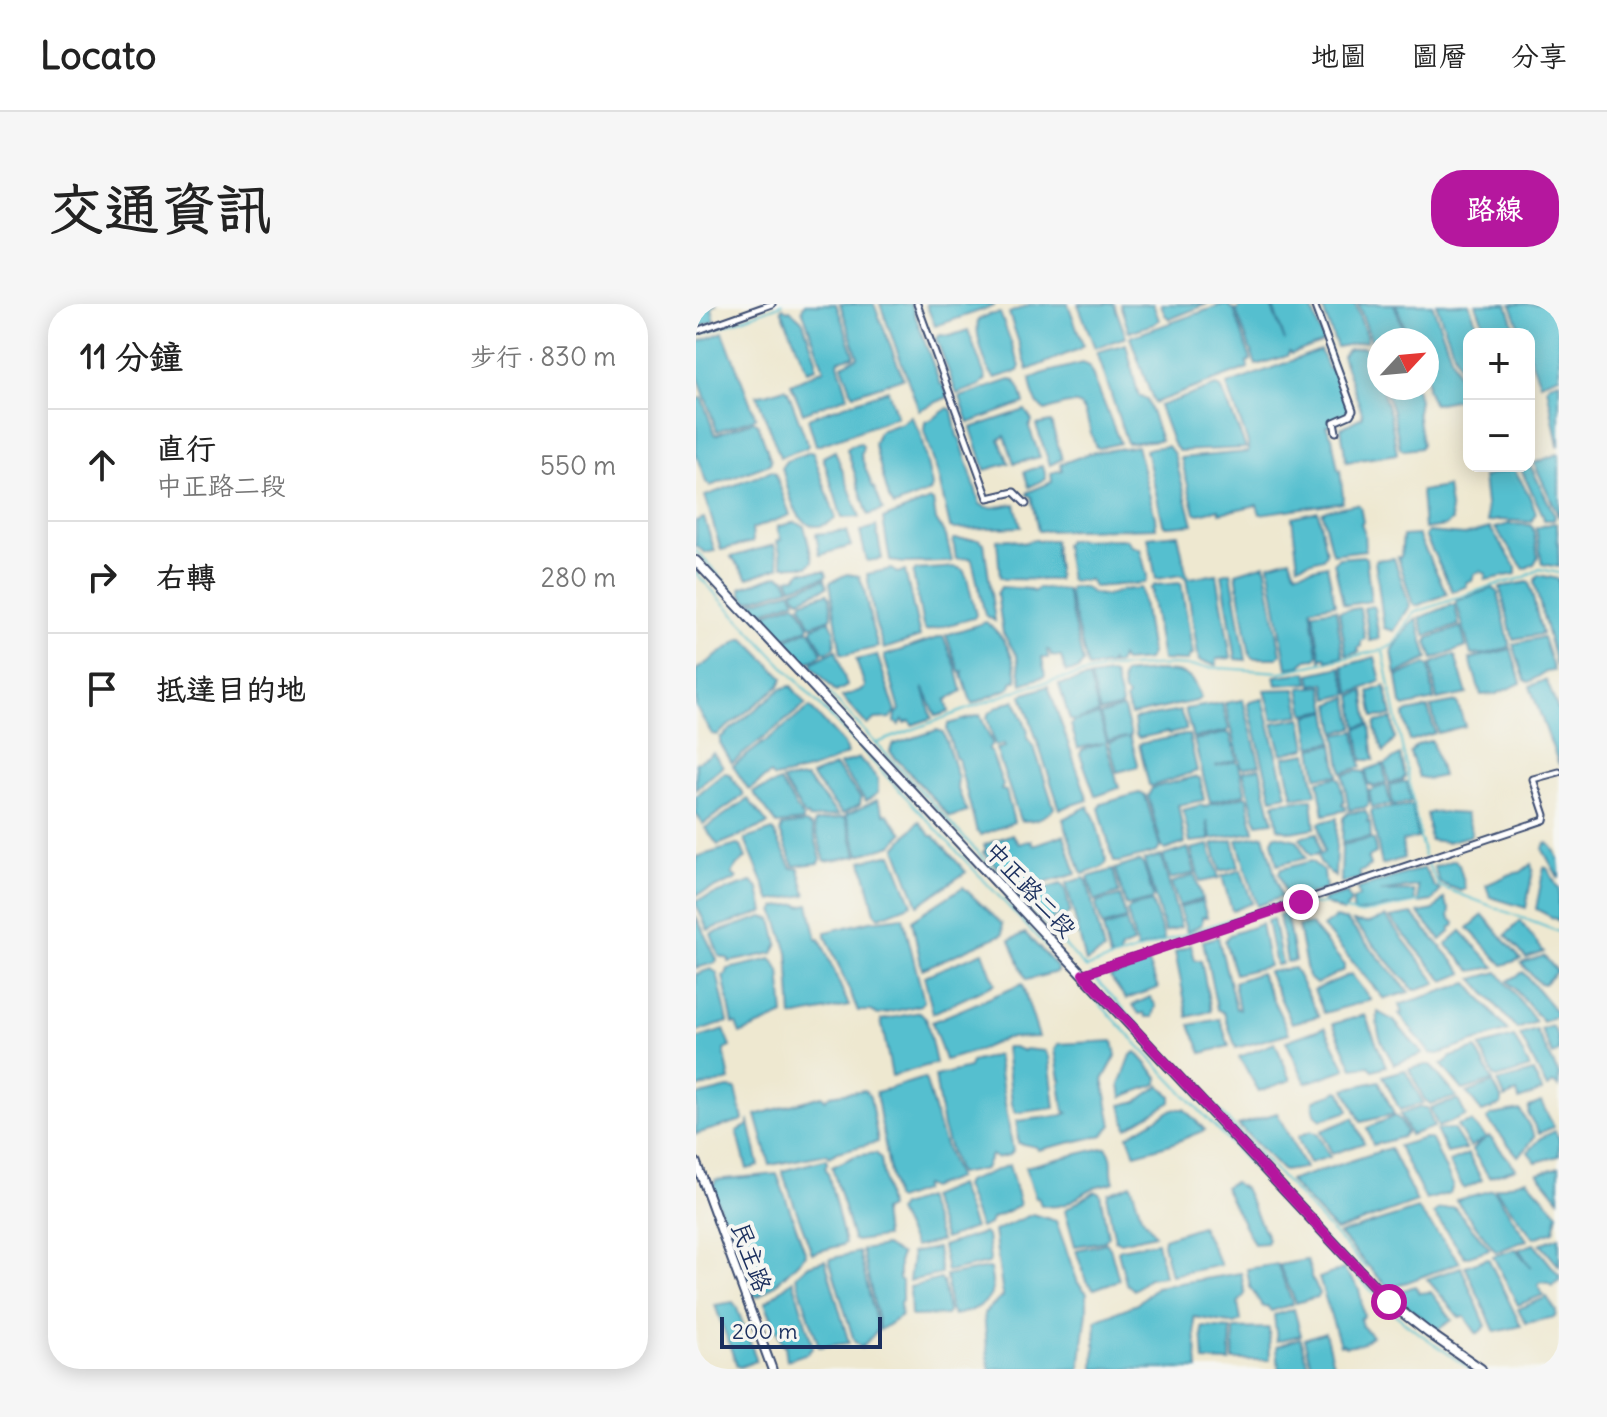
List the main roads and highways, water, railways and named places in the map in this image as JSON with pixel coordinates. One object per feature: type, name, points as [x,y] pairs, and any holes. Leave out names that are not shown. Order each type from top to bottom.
[{"type":"main road","name":"中正路二段","points":[[696,561],[1389,1302],[1481,1369]]},
{"type":"water","points":[[696,304],[716,304],[712,308],[715,321],[700,327]]},
{"type":"water","points":[[805,304],[836,304],[854,356],[838,363],[848,396],[803,413],[791,384],[824,369],[802,309]]},
{"type":"water","points":[[840,304],[874,304],[903,378],[854,394],[842,365],[858,357]]},
{"type":"water","points":[[880,304],[911,304],[940,384],[948,397],[919,410]]},
{"type":"water","points":[[926,304],[994,304],[994,306],[935,326]]},
{"type":"water","points":[[1031,304],[1068,304],[1083,345],[1028,370],[1009,313]]},
{"type":"water","points":[[1078,304],[1114,304],[1126,337],[1095,348]]},
{"type":"water","points":[[1120,304],[1153,304],[1159,320],[1129,332]]},
{"type":"water","points":[[1161,304],[1207,304],[1170,319]]},
{"type":"water","points":[[1224,304],[1234,310],[1251,360],[1247,362],[1248,368],[1154,403],[1130,337]]},
{"type":"water","points":[[1240,304],[1271,306],[1285,341],[1272,304],[1310,304],[1323,340],[1291,354],[1289,352],[1287,356],[1256,365],[1236,310]]},
{"type":"water","points":[[1321,304],[1355,304],[1367,341],[1337,347]]},
{"type":"water","points":[[1358,304],[1394,304],[1403,328],[1367,328]]},
{"type":"water","points":[[1396,304],[1432,304],[1463,396],[1433,404],[1432,400],[1439,400],[1439,328],[1405,328]]},
{"type":"water","points":[[1436,304],[1469,304],[1479,328],[1463,328],[1463,377]]},
{"type":"water","points":[[1476,304],[1507,304],[1515,328],[1485,328]]},
{"type":"water","points":[[1511,304],[1550,304],[1559,327],[1559,376],[1540,383],[1535,370],[1535,328],[1520,328]]},
{"type":"water","points":[[783,308],[803,322],[816,359],[816,368],[807,371]]},
{"type":"water","points":[[1000,313],[1020,366],[1018,371],[995,378],[984,359],[977,326],[978,320]]},
{"type":"water","points":[[968,330],[986,379],[981,385],[957,394],[936,338]]},
{"type":"water","points":[[723,332],[756,418],[717,431],[696,371],[696,344]]},
{"type":"water","points":[[1126,344],[1139,396],[1147,400],[1161,440],[1127,443],[1097,352]]},
{"type":"water","points":[[1363,347],[1367,350],[1367,400],[1385,400],[1397,454],[1346,462],[1341,428],[1362,417],[1342,356],[1347,350]]},
{"type":"water","points":[[1320,350],[1328,369],[1334,368],[1351,416],[1326,426],[1340,470],[1342,502],[1260,514],[1257,505],[1220,513],[1219,509],[1195,513],[1181,458],[1248,452],[1248,443],[1227,385]]},
{"type":"water","points":[[1083,363],[1089,366],[1120,443],[1096,447],[1083,408],[1071,404],[1045,411],[1034,397],[1030,379]]},
{"type":"water","points":[[1015,381],[1024,403],[969,423],[960,397]]},
{"type":"water","points":[[1559,381],[1559,446],[1558,446],[1547,387]]},
{"type":"water","points":[[1216,386],[1221,388],[1246,448],[1179,451],[1173,444],[1159,406]]},
{"type":"water","points":[[785,388],[808,445],[780,457],[757,395]]},
{"type":"water","points":[[888,390],[897,417],[816,445],[810,417]]},
{"type":"water","points":[[702,398],[715,435],[753,421],[758,424],[770,464],[710,486],[696,454],[696,399]]},
{"type":"water","points":[[1389,400],[1419,400],[1420,448],[1400,448]]},
{"type":"water","points":[[948,408],[952,410],[957,436],[980,504],[992,507],[1015,504],[1021,527],[950,527],[924,431],[925,422]]},
{"type":"water","points":[[1025,410],[1032,421],[1029,427],[1040,457],[1014,463],[1005,436],[999,439],[1009,463],[985,470],[971,428]]},
{"type":"water","points":[[911,416],[920,433],[932,486],[930,492],[894,506],[874,444],[879,431],[902,423]]},
{"type":"water","points":[[1051,422],[1062,459],[1050,465],[1036,425]]},
{"type":"water","points":[[861,443],[861,456],[883,510],[868,515],[847,449]]},
{"type":"water","points":[[1137,446],[1156,528],[1038,531],[1028,492],[1052,482],[1051,473],[1062,470],[1061,464],[1090,453]]},
{"type":"water","points":[[1168,446],[1174,454],[1193,524],[1165,526],[1163,523],[1146,450]]},
{"type":"water","points":[[835,451],[860,517],[842,518],[823,457]]},
{"type":"water","points":[[813,453],[835,516],[835,519],[822,525],[803,521],[792,501],[782,467],[786,461]]},
{"type":"water","points":[[1559,456],[1559,517],[1535,465]]},
{"type":"water","points":[[1043,465],[1046,479],[1029,487],[1024,472]]},
{"type":"water","points":[[772,471],[790,515],[752,529],[753,542],[721,550],[705,496]]},
{"type":"water","points":[[1516,472],[1536,513],[1531,522],[1488,522],[1483,477]]},
{"type":"water","points":[[1522,472],[1533,472],[1555,516],[1554,520],[1544,520]]},
{"type":"water","points":[[1447,487],[1452,521],[1445,526],[1424,529],[1421,491]]},
{"type":"water","points":[[933,501],[936,520],[946,536],[952,561],[890,561],[883,519]]},
{"type":"water","points":[[1357,504],[1363,522],[1365,550],[1333,554],[1322,512]]},
{"type":"water","points":[[1318,511],[1326,553],[1323,558],[1298,565],[1292,517]]},
{"type":"water","points":[[704,518],[715,551],[705,553],[696,545],[696,521]]},
{"type":"water","points":[[794,522],[804,526],[813,561],[808,566],[784,566],[777,541],[781,540],[777,527]]},
{"type":"water","points":[[1509,524],[1530,525],[1533,528],[1538,557],[1534,564],[1524,569],[1495,528]]},
{"type":"water","points":[[1557,524],[1559,567],[1542,564],[1536,528]]},
{"type":"water","points":[[876,526],[882,559],[867,561],[860,532]]},
{"type":"water","points":[[1490,528],[1516,567],[1516,574],[1485,580],[1486,574],[1480,571],[1466,583],[1467,586],[1453,592],[1425,536],[1428,532],[1464,535]]},
{"type":"water","points":[[846,531],[851,546],[820,555],[816,534]]},
{"type":"water","points":[[1178,534],[1189,578],[1217,574],[1231,658],[1217,659],[1217,665],[1199,661],[1186,578],[1181,575],[1156,579],[1148,537]]},
{"type":"water","points":[[1418,535],[1447,594],[1416,606],[1398,557],[1401,557],[1403,536]]},
{"type":"water","points":[[953,539],[978,539],[984,543],[995,621],[985,615],[972,560],[956,559]]},
{"type":"water","points":[[1010,539],[1023,543],[1054,540],[1058,580],[1000,577],[997,540]]},
{"type":"water","points":[[1127,539],[1131,546],[1140,549],[1147,576],[1144,583],[1094,587],[1089,580],[1070,580],[1064,544],[1069,540]]},
{"type":"water","points":[[774,545],[780,567],[748,578],[731,557]]},
{"type":"water","points":[[1290,558],[1297,572],[1327,565],[1335,604],[1311,608],[1316,658],[1307,659],[1301,666],[1287,668],[1269,564]]},
{"type":"water","points":[[1339,558],[1366,558],[1371,601],[1347,605],[1343,603],[1334,562]]},
{"type":"water","points":[[1394,558],[1410,606],[1394,631],[1384,628],[1375,560]]},
{"type":"water","points":[[1265,564],[1281,654],[1277,658],[1253,658],[1250,656],[1236,573]]},
{"type":"water","points":[[956,567],[963,570],[967,578],[976,615],[926,631],[913,574],[916,570]]},
{"type":"water","points":[[891,569],[897,573],[905,571],[920,637],[884,649],[875,622],[867,574]]},
{"type":"water","points":[[802,571],[825,571],[827,575],[792,587],[788,578],[796,577]]},
{"type":"water","points":[[1231,572],[1246,660],[1236,659],[1222,574]]},
{"type":"water","points":[[847,574],[859,576],[878,647],[844,655],[841,654],[830,582]]},
{"type":"water","points":[[778,575],[785,578],[790,588],[748,601],[742,594],[741,588]]},
{"type":"water","points":[[1538,575],[1559,579],[1559,666],[1556,665],[1534,582]]},
{"type":"water","points":[[825,579],[827,587],[800,599],[793,590]]},
{"type":"water","points":[[1529,582],[1542,634],[1513,639],[1500,587]]},
{"type":"water","points":[[1181,583],[1193,655],[1189,656],[1188,661],[1162,660],[1153,592],[1150,589],[1155,585]]},
{"type":"water","points":[[1001,587],[1034,592],[1038,588],[1066,590],[1083,663],[1078,670],[1066,672],[1061,657],[1051,656],[1047,650],[1048,658],[1042,658],[1045,676],[1022,684],[1017,656],[1003,633],[997,594]]},
{"type":"water","points":[[1073,587],[1084,587],[1105,596],[1141,588],[1151,654],[1148,660],[1124,662],[1121,657],[1118,664],[1111,664],[1111,660],[1109,665],[1088,668],[1068,593]]},
{"type":"water","points":[[1493,588],[1498,592],[1510,647],[1471,655],[1456,601]]},
{"type":"water","points":[[791,591],[796,600],[763,612],[757,611],[750,603]]},
{"type":"water","points":[[827,593],[831,618],[810,624],[801,605],[803,601]]},
{"type":"water","points":[[795,603],[809,626],[784,638],[762,615]]},
{"type":"water","points":[[1455,605],[1459,625],[1426,636],[1420,618]]},
{"type":"water","points":[[1372,606],[1379,639],[1370,641],[1364,608]]},
{"type":"water","points":[[1359,608],[1365,639],[1361,641],[1359,652],[1347,655],[1339,611]]},
{"type":"water","points":[[1336,609],[1343,656],[1327,660],[1323,657],[1321,660],[1313,612]]},
{"type":"water","points":[[1417,619],[1428,659],[1396,674],[1392,651]]},
{"type":"water","points":[[830,620],[835,647],[827,652],[823,651],[812,630]]},
{"type":"water","points":[[986,622],[1008,648],[1017,681],[1013,681],[1010,688],[972,704],[963,671],[960,672],[946,635]]},
{"type":"water","points":[[1461,627],[1466,647],[1433,659],[1427,642],[1429,638]]},
{"type":"water","points":[[808,630],[822,654],[806,662],[785,640]]},
{"type":"water","points":[[943,636],[962,691],[946,700],[949,712],[936,716],[923,687],[932,718],[912,725],[910,721],[905,723],[903,720],[899,725],[895,722],[900,710],[884,656]]},
{"type":"water","points":[[1543,637],[1554,671],[1529,682],[1525,680],[1513,644]]},
{"type":"water","points":[[745,639],[783,678],[779,686],[717,735],[712,734],[696,707],[696,670]]},
{"type":"water","points":[[1511,649],[1521,683],[1496,694],[1481,695],[1470,659]]},
{"type":"water","points":[[836,650],[847,686],[836,692],[812,666],[813,662]]},
{"type":"water","points":[[877,655],[896,712],[890,718],[875,719],[867,725],[842,697],[864,689],[856,660]]},
{"type":"water","points":[[1455,656],[1467,694],[1437,700],[1431,665]]},
{"type":"water","points":[[1375,657],[1381,681],[1351,694],[1343,666]]},
{"type":"water","points":[[1426,664],[1429,666],[1434,700],[1404,707],[1397,676]]},
{"type":"water","points":[[1341,667],[1349,694],[1329,699],[1325,683],[1312,685],[1310,674]]},
{"type":"water","points":[[1154,671],[1184,674],[1193,682],[1201,698],[1131,715],[1126,700],[1128,696],[1124,693],[1124,674]]},
{"type":"water","points":[[1307,672],[1309,683],[1277,685],[1275,676]]},
{"type":"water","points":[[1114,675],[1122,704],[1121,707],[1100,712],[1090,677]]},
{"type":"water","points":[[1089,678],[1099,713],[1076,721],[1099,715],[1119,788],[1097,796],[1080,754],[1082,750],[1103,743],[1078,748],[1071,725],[1074,721],[1070,720],[1059,685]]},
{"type":"water","points":[[1545,680],[1559,712],[1559,765],[1530,686]]},
{"type":"water","points":[[791,686],[806,704],[732,763],[720,738],[781,689]]},
{"type":"water","points":[[1048,686],[1088,800],[1060,809],[1022,695]]},
{"type":"water","points":[[1323,686],[1328,710],[1305,714],[1300,688]]},
{"type":"water","points":[[1385,686],[1392,716],[1374,717],[1369,692]]},
{"type":"water","points":[[1296,689],[1301,715],[1273,719],[1265,690]]},
{"type":"water","points":[[1364,691],[1369,724],[1357,727],[1352,696]]},
{"type":"water","points":[[1348,697],[1354,727],[1336,733],[1331,704]]},
{"type":"water","points":[[1263,699],[1287,795],[1272,798],[1248,704]]},
{"type":"water","points":[[1015,700],[1054,808],[1043,817],[1029,821],[1020,820],[996,749],[1005,747],[1004,744],[995,746],[987,717],[996,708]]},
{"type":"water","points":[[1243,700],[1260,765],[1243,768],[1225,703]]},
{"type":"water","points":[[1457,702],[1465,726],[1438,733],[1431,707]]},
{"type":"water","points":[[1222,703],[1229,729],[1193,738],[1185,709]]},
{"type":"water","points":[[810,707],[844,744],[847,754],[802,772],[774,778],[770,774],[749,790],[733,766]]},
{"type":"water","points":[[1121,708],[1138,764],[1137,767],[1117,772],[1109,743],[1126,737],[1108,741],[1100,715]]},
{"type":"water","points":[[1428,708],[1435,733],[1409,741],[1404,715]]},
{"type":"water","points":[[1180,711],[1186,730],[1139,738],[1136,735],[1134,719]]},
{"type":"water","points":[[1328,711],[1333,742],[1312,746],[1307,716]]},
{"type":"water","points":[[980,715],[992,743],[988,750],[1003,785],[1001,790],[1006,791],[1014,822],[981,835],[977,832],[947,730],[948,724]]},
{"type":"water","points":[[1302,718],[1307,748],[1282,754],[1273,723]]},
{"type":"water","points":[[1392,719],[1395,739],[1384,752],[1375,728],[1376,722]]},
{"type":"water","points":[[1370,725],[1374,760],[1362,760],[1357,728]]},
{"type":"water","points":[[937,730],[943,732],[967,812],[950,817],[890,752],[892,745]]},
{"type":"water","points":[[1355,731],[1361,767],[1342,773],[1336,735]]},
{"type":"water","points":[[1230,734],[1237,760],[1215,766],[1236,761],[1245,792],[1210,802],[1194,740]]},
{"type":"water","points":[[1189,735],[1197,771],[1149,785],[1139,744]]},
{"type":"water","points":[[1432,741],[1442,776],[1429,779],[1419,777],[1410,753],[1419,744]]},
{"type":"water","points":[[1333,744],[1338,775],[1317,777],[1312,748]]},
{"type":"water","points":[[713,753],[723,766],[696,789],[696,763]]},
{"type":"water","points":[[1308,753],[1316,794],[1293,796],[1284,757]]},
{"type":"water","points":[[1400,755],[1405,777],[1389,783],[1385,764]]},
{"type":"water","points":[[859,758],[878,779],[878,793],[866,801],[839,765]]},
{"type":"water","points":[[1383,764],[1386,783],[1373,787],[1368,785],[1366,770]]},
{"type":"water","points":[[835,766],[861,798],[860,805],[842,814],[811,776]]},
{"type":"water","points":[[1260,768],[1273,822],[1257,824],[1243,771]]},
{"type":"water","points":[[1365,772],[1369,802],[1367,807],[1349,810],[1343,775]]},
{"type":"water","points":[[724,773],[729,774],[744,795],[703,824],[696,813],[696,796]]},
{"type":"water","points":[[1337,777],[1344,802],[1342,806],[1346,810],[1324,815],[1318,781]]},
{"type":"water","points":[[806,778],[838,815],[809,819],[805,816],[782,780]]},
{"type":"water","points":[[1200,778],[1204,800],[1178,805],[1185,843],[1165,850],[1148,796],[1152,788]]},
{"type":"water","points":[[780,782],[803,821],[777,824],[753,792]]},
{"type":"water","points":[[1407,782],[1411,802],[1393,805],[1389,785]]},
{"type":"water","points":[[1386,785],[1391,805],[1372,807],[1369,791]]},
{"type":"water","points":[[1139,793],[1145,795],[1160,847],[1157,852],[1114,862],[1099,808],[1101,804]]},
{"type":"water","points":[[1245,796],[1254,832],[1212,839],[1207,821],[1210,840],[1190,842],[1183,810]]},
{"type":"water","points":[[748,799],[768,824],[718,845],[705,828]]},
{"type":"water","points":[[1312,799],[1315,828],[1291,832],[1278,828],[1274,804]]},
{"type":"water","points":[[877,800],[884,814],[903,833],[892,845],[859,855],[846,815]]},
{"type":"water","points":[[1412,805],[1418,838],[1402,841],[1404,858],[1382,865],[1372,810]]},
{"type":"water","points":[[1088,806],[1095,819],[1107,862],[1103,867],[1083,874],[1063,819]]},
{"type":"water","points":[[1365,811],[1371,837],[1342,843],[1343,818],[1348,813]]},
{"type":"water","points":[[1427,814],[1466,814],[1472,832],[1470,836],[1447,842],[1430,840]]},
{"type":"water","points":[[845,817],[857,856],[825,861],[815,822]]},
{"type":"water","points":[[1337,818],[1335,877],[1320,863],[1318,856],[1324,852],[1319,823]]},
{"type":"water","points":[[919,821],[966,872],[918,905],[896,848]]},
{"type":"water","points":[[806,823],[812,827],[821,859],[819,863],[794,866],[780,832],[782,826]]},
{"type":"water","points":[[773,830],[792,868],[799,869],[806,895],[771,901],[745,839]]},
{"type":"water","points":[[1317,833],[1320,852],[1310,855],[1300,838]]},
{"type":"water","points":[[1012,834],[1019,844],[1031,840],[1033,845],[1064,835],[1076,874],[1019,890],[983,852],[986,850],[984,845]]},
{"type":"water","points":[[1264,835],[1281,897],[1257,906],[1237,840]]},
{"type":"water","points":[[1275,835],[1297,840],[1306,858],[1277,865],[1272,841]]},
{"type":"water","points":[[1233,840],[1239,867],[1220,871],[1213,844]]},
{"type":"water","points":[[1374,840],[1376,853],[1368,859],[1370,866],[1359,872],[1361,878],[1341,882],[1342,845]]},
{"type":"water","points":[[1548,843],[1556,855],[1559,879],[1543,850]]},
{"type":"water","points":[[1209,845],[1219,878],[1200,882],[1191,849]]},
{"type":"water","points":[[741,846],[746,858],[732,874],[737,878],[696,895],[696,857]]},
{"type":"water","points":[[1188,848],[1195,873],[1170,879],[1163,856]]},
{"type":"water","points":[[892,854],[912,904],[879,917],[875,913],[862,861]]},
{"type":"water","points":[[1161,856],[1181,927],[1165,932],[1144,860]]},
{"type":"water","points":[[1455,860],[1466,889],[1461,891],[1440,883],[1434,867]]},
{"type":"water","points":[[1140,861],[1153,897],[1126,906],[1115,869]]},
{"type":"water","points":[[1311,861],[1324,872],[1326,889],[1287,900],[1279,873],[1281,869]]},
{"type":"water","points":[[1531,864],[1533,870],[1526,908],[1490,897],[1486,885],[1521,872]]},
{"type":"water","points":[[1544,867],[1559,890],[1559,921],[1536,909]]},
{"type":"water","points":[[1424,868],[1440,891],[1432,901],[1419,903],[1418,886],[1380,892],[1414,891],[1415,902],[1355,913],[1353,900],[1359,896],[1357,889]]},
{"type":"water","points":[[1113,870],[1119,893],[1095,901],[1088,877]]},
{"type":"water","points":[[1241,870],[1252,903],[1232,911],[1222,876]]},
{"type":"water","points":[[1195,875],[1202,899],[1179,906],[1171,883]]},
{"type":"water","points":[[1084,878],[1104,951],[1086,962],[1066,883]]},
{"type":"water","points":[[752,882],[759,889],[764,912],[708,930],[697,900]]},
{"type":"water","points":[[1061,884],[1070,912],[1063,919],[1060,915],[1054,917],[1049,923],[1023,895]]},
{"type":"water","points":[[963,887],[1002,924],[1003,934],[922,969],[912,920]]},
{"type":"water","points":[[1347,893],[1351,902],[1343,912],[1324,903],[1323,900]]},
{"type":"water","points":[[1120,896],[1126,919],[1102,926],[1096,905]]},
{"type":"water","points":[[1444,898],[1450,909],[1449,917],[1455,923],[1441,940],[1418,913],[1434,910]]},
{"type":"water","points":[[1202,901],[1207,917],[1202,917],[1202,924],[1187,932],[1179,908]]},
{"type":"water","points":[[1152,902],[1164,938],[1163,941],[1137,949],[1127,911],[1131,907]]},
{"type":"water","points":[[809,904],[817,940],[820,939],[849,1006],[792,1017],[788,952],[774,910]]},
{"type":"water","points":[[1286,913],[1295,961],[1287,962],[1279,915]]},
{"type":"water","points":[[1412,914],[1464,973],[1444,981],[1390,918]]},
{"type":"water","points":[[1483,915],[1521,959],[1503,965],[1468,928]]},
{"type":"water","points":[[696,916],[717,960],[696,968]]},
{"type":"water","points":[[763,917],[772,919],[778,944],[773,953],[729,962],[729,959],[719,956],[711,934]]},
{"type":"water","points":[[903,917],[924,1001],[921,1005],[878,1015],[871,1011],[858,1011],[826,932]]},
{"type":"water","points":[[1386,917],[1437,983],[1414,990],[1353,922],[1368,923]]},
{"type":"water","points":[[1335,918],[1347,921],[1409,992],[1384,999],[1323,927]]},
{"type":"water","points":[[1273,919],[1282,964],[1276,965],[1267,921]]},
{"type":"water","points":[[1126,921],[1133,944],[1121,949],[1119,957],[1110,958],[1103,928]]},
{"type":"water","points":[[1520,921],[1544,952],[1526,958],[1506,935]]},
{"type":"water","points":[[1261,924],[1269,966],[1235,974],[1225,941],[1229,935]]},
{"type":"water","points":[[1310,924],[1344,964],[1344,970],[1316,984],[1308,977],[1298,926]]},
{"type":"water","points":[[1461,931],[1495,967],[1472,971],[1446,944]]},
{"type":"water","points":[[1025,933],[1057,967],[1057,972],[1026,980],[1010,940]]},
{"type":"water","points":[[1218,937],[1236,1009],[1239,1009],[1234,982],[1260,973],[1289,1033],[1236,1048],[1224,1013],[1217,1009],[1203,941]]},
{"type":"water","points":[[1191,945],[1195,960],[1201,960],[1211,1011],[1188,1017],[1175,952]]},
{"type":"water","points":[[983,952],[995,984],[933,1013],[924,976]]},
{"type":"water","points":[[1544,956],[1557,971],[1544,984],[1539,983],[1521,963]]},
{"type":"water","points":[[772,959],[780,971],[784,1015],[740,1034],[736,1024],[733,1024],[723,976],[728,969]]},
{"type":"water","points":[[1148,963],[1158,988],[1126,999],[1110,977]]},
{"type":"water","points":[[1294,968],[1319,1016],[1292,1023],[1268,972]]},
{"type":"water","points":[[711,969],[717,973],[728,1022],[696,1032],[696,974]]},
{"type":"water","points":[[1498,972],[1536,1022],[1517,1029],[1473,979]]},
{"type":"water","points":[[1523,972],[1559,1015],[1543,1022],[1508,981]]},
{"type":"water","points":[[1351,974],[1371,1000],[1324,1013],[1314,990]]},
{"type":"water","points":[[1468,983],[1508,1031],[1438,1054],[1430,1053],[1399,1014],[1402,1013],[1399,1005]]},
{"type":"water","points":[[1022,984],[1039,1037],[1006,1038],[945,1060],[932,1022]]},
{"type":"water","points":[[1150,997],[1156,1006],[1153,1017],[1146,1017],[1144,1013],[1139,1014],[1133,1005]]},
{"type":"water","points":[[920,1012],[926,1018],[936,1063],[892,1076],[881,1020]]},
{"type":"water","points":[[1378,1012],[1394,1021],[1423,1054],[1394,1064],[1379,1033]]},
{"type":"water","points":[[1365,1015],[1386,1066],[1373,1070],[1369,1066],[1353,1068],[1333,1024]]},
{"type":"water","points":[[1220,1019],[1229,1046],[1202,1053],[1190,1025]]},
{"type":"water","points":[[1551,1026],[1557,1034],[1559,1045],[1559,1052],[1553,1055],[1541,1030]]},
{"type":"water","points":[[1325,1027],[1346,1069],[1306,1083],[1286,1041]]},
{"type":"water","points":[[724,1030],[731,1047],[724,1050],[730,1080],[696,1088],[696,1039]]},
{"type":"water","points":[[1536,1030],[1559,1075],[1558,1087],[1553,1083],[1547,1088],[1520,1035]]},
{"type":"water","points":[[1514,1037],[1530,1068],[1497,1078],[1480,1047]]},
{"type":"water","points":[[1113,1041],[1116,1056],[1103,1080],[1112,1125],[1103,1135],[1038,1150],[1037,1147],[1018,1143],[1017,1121],[1068,1113],[1064,1111],[1062,1080],[1055,1050],[1058,1044]]},
{"type":"water","points":[[1275,1043],[1291,1080],[1259,1091],[1239,1057]]},
{"type":"water","points":[[1006,1047],[1045,1051],[1049,1057],[1055,1108],[1016,1113],[1012,1104]]},
{"type":"water","points":[[1476,1049],[1493,1081],[1463,1090],[1441,1064],[1451,1057]]},
{"type":"water","points":[[1136,1052],[1158,1077],[1157,1084],[1122,1097],[1120,1085],[1131,1055]]},
{"type":"water","points":[[997,1055],[1013,1151],[996,1158],[991,1155],[985,1169],[958,1174],[943,1128],[935,1076],[969,1068],[971,1062]]},
{"type":"water","points":[[1430,1065],[1457,1097],[1430,1104],[1424,1099],[1409,1069]]},
{"type":"water","points":[[1405,1070],[1423,1103],[1400,1110],[1383,1076]]},
{"type":"water","points":[[1533,1072],[1542,1091],[1519,1100],[1517,1092],[1505,1098],[1498,1082]]},
{"type":"water","points":[[925,1078],[957,1178],[930,1188],[923,1185],[922,1191],[897,1200],[894,1198],[876,1092]]},
{"type":"water","points":[[1379,1081],[1394,1114],[1361,1122],[1345,1089]]},
{"type":"water","points":[[1493,1083],[1502,1100],[1501,1105],[1482,1112],[1467,1093]]},
{"type":"water","points":[[1160,1085],[1171,1096],[1171,1102],[1127,1128],[1121,1105],[1138,1101]]},
{"type":"water","points":[[736,1089],[743,1120],[696,1134],[696,1096]]},
{"type":"water","points":[[865,1090],[870,1097],[878,1142],[837,1152],[830,1157],[827,1154],[770,1165],[756,1115],[822,1096],[825,1100],[830,1095]]},
{"type":"water","points":[[1338,1091],[1349,1111],[1321,1120],[1314,1112],[1314,1101]]},
{"type":"water","points":[[1458,1100],[1466,1116],[1438,1127],[1430,1108]]},
{"type":"water","points":[[1541,1102],[1554,1127],[1539,1133],[1528,1114],[1529,1107]]},
{"type":"water","points":[[1427,1108],[1434,1127],[1410,1135],[1400,1114]]},
{"type":"water","points":[[1173,1109],[1184,1109],[1205,1130],[1135,1154],[1128,1136]]},
{"type":"water","points":[[1520,1110],[1535,1136],[1518,1156],[1487,1119],[1492,1115]]},
{"type":"water","points":[[1277,1113],[1305,1168],[1283,1171],[1238,1125]]},
{"type":"water","points":[[1395,1116],[1406,1132],[1402,1137],[1373,1145],[1367,1128]]},
{"type":"water","points":[[1353,1118],[1364,1143],[1332,1154],[1321,1131]]},
{"type":"water","points":[[749,1122],[759,1166],[747,1169],[737,1131]]},
{"type":"water","points":[[1471,1122],[1487,1138],[1489,1136],[1516,1168],[1489,1177],[1472,1150],[1485,1139],[1470,1147],[1457,1126]]},
{"type":"water","points":[[1453,1129],[1466,1149],[1447,1153],[1436,1130]]},
{"type":"water","points":[[1311,1131],[1318,1135],[1330,1157],[1309,1163],[1298,1139]]},
{"type":"water","points":[[1555,1131],[1559,1139],[1559,1156],[1536,1162],[1528,1152],[1542,1137]]},
{"type":"water","points":[[1425,1138],[1432,1140],[1453,1185],[1450,1193],[1426,1200],[1398,1146]]},
{"type":"water","points":[[1106,1147],[1111,1155],[1114,1182],[1095,1187],[1064,1205],[1041,1205],[1025,1167]]},
{"type":"water","points":[[1390,1148],[1417,1202],[1336,1231],[1289,1181]]},
{"type":"water","points":[[876,1153],[881,1159],[888,1208],[882,1211],[885,1237],[856,1241],[832,1167],[855,1156]]},
{"type":"water","points":[[1468,1154],[1482,1180],[1464,1189],[1449,1162]]},
{"type":"water","points":[[827,1159],[825,1166],[845,1243],[812,1253],[782,1171]]},
{"type":"water","points":[[1009,1165],[1020,1205],[980,1228],[964,1186],[966,1182]]},
{"type":"water","points":[[1559,1167],[1559,1199],[1538,1173]]},
{"type":"water","points":[[777,1174],[806,1254],[758,1297],[752,1294],[711,1185],[715,1180]]},
{"type":"water","points":[[1527,1179],[1558,1213],[1554,1231],[1534,1238],[1495,1189]]},
{"type":"water","points":[[1233,1182],[1244,1188],[1268,1239],[1266,1243],[1254,1244],[1224,1187]]},
{"type":"water","points":[[1131,1184],[1141,1215],[1155,1234],[1120,1242],[1115,1240],[1108,1193]]},
{"type":"water","points":[[958,1185],[974,1228],[945,1239],[929,1197]]},
{"type":"water","points":[[1492,1190],[1527,1240],[1496,1252],[1456,1200]]},
{"type":"water","points":[[1095,1191],[1100,1193],[1108,1236],[1105,1241],[1075,1246],[1065,1210]]},
{"type":"water","points":[[925,1198],[941,1241],[914,1247],[897,1212],[901,1206]]},
{"type":"water","points":[[1454,1207],[1490,1249],[1465,1257],[1434,1214],[1438,1210]]},
{"type":"water","points":[[1418,1209],[1460,1262],[1389,1289],[1339,1234]]},
{"type":"water","points":[[1033,1214],[1056,1221],[1078,1283],[1087,1293],[1080,1369],[989,1369],[984,1313],[1003,1296],[994,1231]]},
{"type":"water","points":[[1201,1226],[1221,1265],[1171,1275],[1164,1238]]},
{"type":"water","points":[[984,1233],[987,1236],[989,1263],[947,1272],[942,1246]]},
{"type":"water","points":[[1559,1237],[1559,1266],[1540,1244]]},
{"type":"water","points":[[1157,1242],[1164,1276],[1149,1278],[1134,1290],[1126,1283],[1118,1251]]},
{"type":"water","points":[[1106,1243],[1110,1247],[1119,1280],[1094,1289],[1086,1281],[1076,1250]]},
{"type":"water","points":[[1534,1244],[1559,1275],[1559,1280],[1552,1286],[1541,1282],[1538,1285],[1543,1295],[1518,1305],[1493,1256],[1516,1249],[1531,1268],[1519,1249]]},
{"type":"water","points":[[885,1246],[901,1255],[899,1279],[902,1281],[902,1301],[901,1316],[880,1330],[862,1250]]},
{"type":"water","points":[[937,1248],[941,1274],[909,1281],[911,1253]]},
{"type":"water","points":[[859,1252],[878,1330],[861,1348],[854,1341],[829,1259]]},
{"type":"water","points":[[1488,1258],[1521,1326],[1495,1332],[1465,1266]]},
{"type":"water","points":[[825,1260],[849,1343],[819,1347],[796,1276],[809,1265]]},
{"type":"water","points":[[1307,1260],[1319,1294],[1296,1303],[1279,1265]]},
{"type":"water","points":[[1277,1264],[1293,1304],[1271,1311],[1267,1306],[1263,1307],[1250,1287],[1247,1269]]},
{"type":"water","points":[[1461,1267],[1486,1326],[1477,1334],[1465,1317],[1459,1317],[1427,1279]]},
{"type":"water","points":[[988,1268],[992,1288],[990,1296],[971,1310],[953,1315],[946,1276]]},
{"type":"water","points":[[1343,1269],[1358,1287],[1364,1316],[1360,1319],[1362,1326],[1372,1336],[1361,1344],[1340,1345],[1319,1278]]},
{"type":"water","points":[[1241,1273],[1245,1294],[1238,1303],[1241,1321],[1235,1324],[1194,1317],[1198,1369],[1094,1369],[1096,1320],[1137,1304],[1156,1287]]},
{"type":"water","points":[[940,1279],[948,1312],[946,1315],[911,1316],[910,1287]]},
{"type":"water","points":[[793,1280],[813,1347],[808,1353],[787,1360],[785,1345],[765,1303]]},
{"type":"water","points":[[1415,1286],[1419,1293],[1431,1292],[1452,1320],[1437,1330],[1392,1294]]},
{"type":"water","points":[[1547,1297],[1556,1311],[1555,1317],[1526,1323],[1518,1309]]},
{"type":"water","points":[[733,1302],[756,1358],[756,1361],[740,1367],[737,1366],[715,1305]]},
{"type":"water","points":[[1294,1309],[1301,1335],[1277,1341],[1274,1315]]},
{"type":"water","points":[[1202,1327],[1231,1329],[1230,1362],[1204,1361]]},
{"type":"water","points":[[1269,1328],[1270,1360],[1233,1360],[1234,1329]]},
{"type":"water","points":[[1325,1332],[1333,1364],[1312,1369],[1304,1339]]},
{"type":"water","points":[[1300,1338],[1309,1369],[1279,1369],[1277,1346]]},
{"type":"waterway","points":[[696,336],[782,304]]},
{"type":"waterway","points":[[696,551],[1087,969]]},
{"type":"waterway","points":[[877,743],[1026,687],[1110,668],[1172,665],[1281,672],[1382,650],[1393,645],[1414,613],[1523,578],[1540,569],[1559,573]]},
{"type":"waterway","points":[[696,573],[1389,1309],[1470,1369]]},
{"type":"waterway","points":[[1383,651],[1424,857]]},
{"type":"waterway","points":[[1427,863],[1439,886],[1559,932]]},
{"type":"waterway","points":[[1085,968],[1287,900]]},
{"type":"waterway","points":[[1343,910],[1359,914],[1419,902]]},
{"type":"waterway","points":[[1305,903],[1325,904]]},
{"type":"waterway","points":[[1091,974],[1366,1268]]}]
